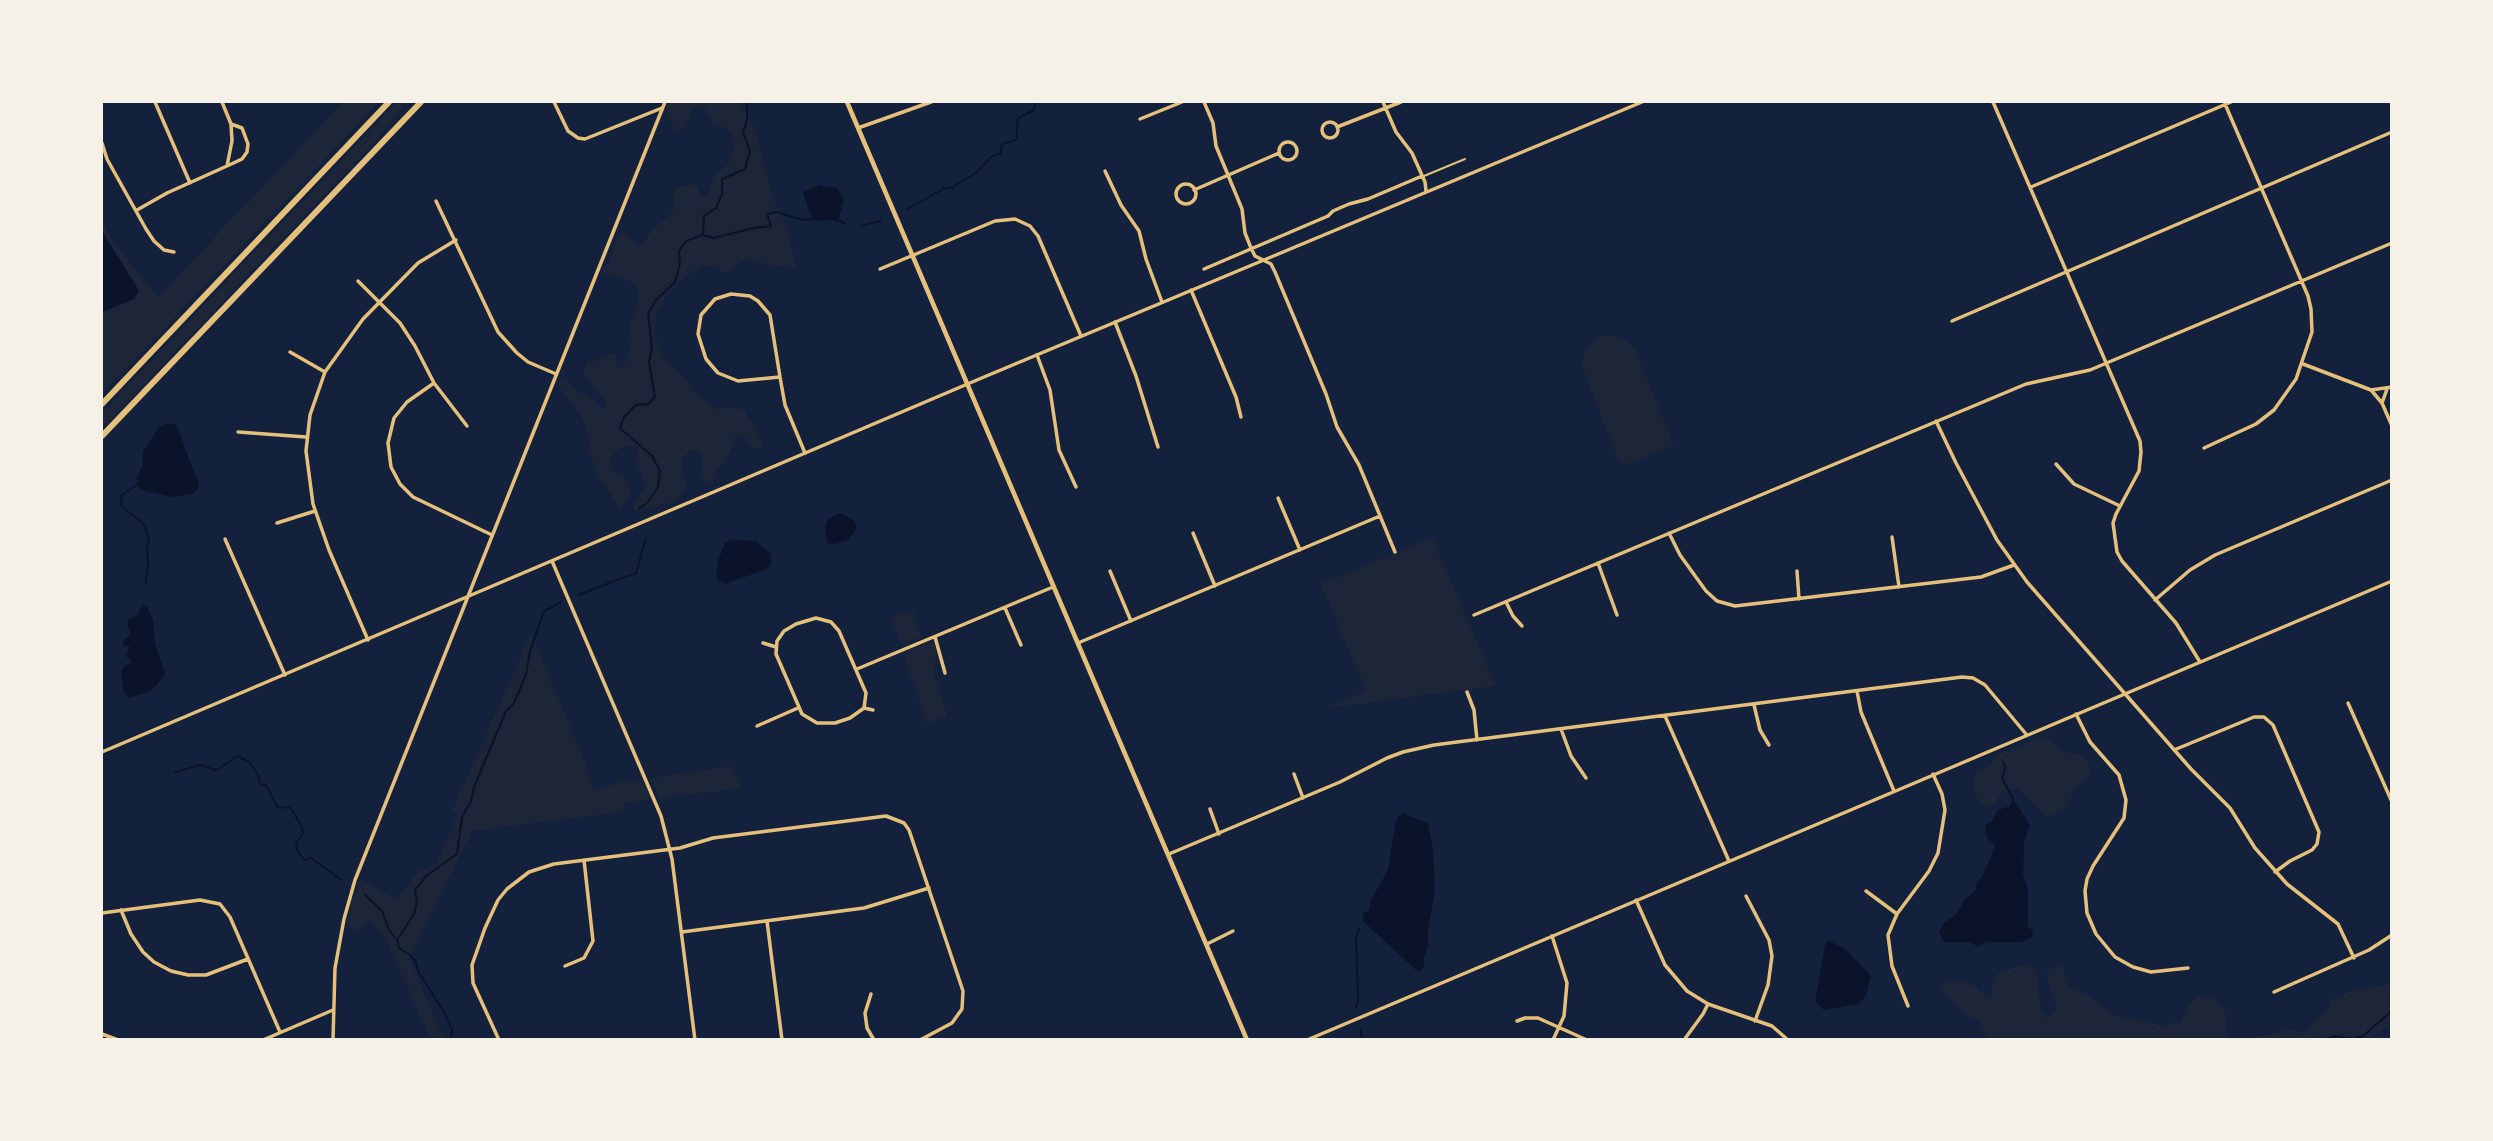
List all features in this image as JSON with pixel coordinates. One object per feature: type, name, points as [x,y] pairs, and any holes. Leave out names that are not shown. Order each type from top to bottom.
[{"type":"highway","points":[[102,404],[388,102]]},
{"type":"highway","points":[[102,436],[420,102]]},
{"type":"main road","points":[[847,102],[1247,1040]]},
{"type":"street","points":[[155,102],[190,183]]},
{"type":"street","points":[[222,102],[231,124],[232,141],[227,166]]},
{"type":"street","points":[[554,102],[568,131],[585,139],[662,108]]},
{"type":"street","points":[[333,1040],[338,942],[355,880],[665,102]]},
{"type":"street","points":[[858,128],[931,102]]},
{"type":"street","points":[[1140,119],[1182,102]]},
{"type":"street","points":[[1204,102],[1213,123],[1216,146],[1242,209],[1245,233],[1251,248],[1255,256],[1270,264],[1275,272],[1326,394],[1336,427],[1359,465],[1395,552]]},
{"type":"street","points":[[1383,102],[1396,132],[1408,146],[1426,191]]},
{"type":"street","points":[[1337,127],[1401,102]]},
{"type":"street","points":[[1624,102],[1626,108]]},
{"type":"street","points":[[102,752],[1081,336],[1642,102]]},
{"type":"street","points":[[2000,102],[1994,103],[2137,433],[2141,452],[2139,471],[2113,523],[2117,552],[2186,637],[2200,662]]},
{"type":"street","points":[[2031,187],[2231,102]]},
{"type":"street","points":[[2204,447],[2266,418],[2284,400],[2303,364],[2310,344],[2313,320],[2308,296],[2225,104]]},
{"type":"street","points":[[1331,122],[1337,127],[1337,134],[1333,137],[1325,136],[1322,132],[1326,123],[1331,122]]},
{"type":"street","points":[[136,210],[242,159],[248,144],[243,128],[231,124]]},
{"type":"street","points":[[1952,321],[2392,132]]},
{"type":"street","points":[[1286,141],[1297,148],[1297,153],[1291,159],[1282,158],[1279,153],[1279,147],[1286,141]]},
{"type":"street","points":[[102,143],[107,159],[154,241],[164,250],[174,253]]},
{"type":"street","points":[[1194,190],[1279,153]]},
{"type":"street","points":[[1105,171],[1121,205],[1139,231],[1162,302]]},
{"type":"street","points":[[1204,269],[1328,216],[1349,204],[1368,199],[1422,176]]},
{"type":"street","points":[[1190,185],[1194,190],[1194,199],[1189,204],[1177,199],[1176,193],[1181,186],[1190,185]]},
{"type":"street","points":[[436,201],[506,344],[528,362],[556,374]]},
{"type":"street","points":[[880,269],[995,220],[1015,219],[1030,226],[1038,236],[1081,336]]},
{"type":"street","points":[[368,640],[315,511],[307,470],[306,437],[314,398],[346,341],[379,302],[418,263],[456,240]]},
{"type":"street","points":[[1475,615],[2026,384],[2081,373],[2107,363],[2392,243]]},
{"type":"street","points":[[358,281],[409,335],[434,383],[467,426]]},
{"type":"street","points":[[1191,290],[1236,397],[1241,418]]},
{"type":"street","points":[[780,377],[738,381],[728,379],[711,367],[700,347],[698,334],[698,324],[706,307],[715,299],[731,293],[750,296],[758,301],[772,320],[785,405],[805,453]]},
{"type":"street","points":[[1115,322],[1136,376],[1158,447]]},
{"type":"street","points":[[290,352],[326,373]]},
{"type":"street","points":[[1037,355],[1049,390],[1059,450],[1076,488]]},
{"type":"street","points":[[2303,364],[2371,390],[2389,388]]},
{"type":"street","points":[[434,383],[407,402],[394,418],[388,443],[391,467],[400,484],[413,497],[492,535]]},
{"type":"street","points":[[2382,403],[2389,388]]},
{"type":"street","points":[[2371,390],[2382,403],[2392,426]]},
{"type":"street","points":[[1936,421],[1956,463],[2014,565],[2124,695],[2230,808],[2251,842],[2275,872],[2295,894],[2338,924],[2354,957]]},
{"type":"street","points":[[238,432],[306,437]]},
{"type":"street","points":[[2056,464],[2074,484],[2120,506]]},
{"type":"street","points":[[2155,600],[2190,570],[2216,555],[2392,480]]},
{"type":"street","points":[[1278,498],[1300,550]]},
{"type":"street","points":[[277,523],[315,511]]},
{"type":"street","points":[[1078,643],[1380,516]]},
{"type":"street","points":[[1193,533],[1215,586]]},
{"type":"street","points":[[1669,533],[1680,555],[1706,592],[1717,601],[1735,606],[1989,575],[2014,565]]},
{"type":"street","points":[[1892,537],[1899,587]]},
{"type":"street","points":[[225,540],[285,675]]},
{"type":"street","points":[[552,561],[655,802],[670,849],[695,1040]]},
{"type":"street","points":[[1598,563],[1617,615]]},
{"type":"street","points":[[1797,570],[1799,599]]},
{"type":"street","points":[[1110,571],[1131,621]]},
{"type":"street","points":[[1307,1040],[2392,581]]},
{"type":"street","points":[[857,669],[1054,587]]},
{"type":"street","points":[[1506,601],[1513,616],[1522,626]]},
{"type":"street","points":[[1005,608],[1021,645]]},
{"type":"street","points":[[816,618],[831,622],[839,631],[857,669],[866,693],[864,708],[850,718],[825,723],[808,719],[798,708],[782,673],[776,647],[780,636],[796,624],[816,618]]},
{"type":"street","points":[[935,637],[945,673]]},
{"type":"street","points":[[763,643],[776,647]]},
{"type":"street","points":[[1168,854],[1303,798],[1403,752],[1477,740],[1962,677],[1973,678],[1985,685],[2026,734]]},
{"type":"street","points":[[1857,691],[1861,712],[1894,791]]},
{"type":"street","points":[[1467,692],[1474,710],[1477,740]]},
{"type":"street","points":[[2348,703],[2392,802]]},
{"type":"street","points":[[1754,705],[1760,730],[1769,745]]},
{"type":"street","points":[[757,726],[798,708]]},
{"type":"street","points":[[864,708],[873,710]]},
{"type":"street","points":[[2076,714],[2090,743],[2119,775],[2126,800],[2123,818],[2087,879],[2087,913],[2096,934],[2115,957],[2133,967],[2151,972],[2188,968]]},
{"type":"street","points":[[1665,716],[1729,861]]},
{"type":"street","points":[[2174,751],[2254,717],[2264,717],[2273,725],[2319,832],[2312,850],[2275,872]]},
{"type":"street","points":[[1562,729],[1571,756],[1586,778]]},
{"type":"street","points":[[1294,774],[1303,798]]},
{"type":"street","points":[[1908,1006],[1892,966],[1888,936],[1897,914],[1932,866],[1940,846],[1944,801],[1933,774]]},
{"type":"street","points":[[1210,809],[1219,834]]},
{"type":"street","points":[[499,1040],[471,973],[474,956],[491,912],[518,879],[541,867],[690,846],[713,838],[894,817],[904,823],[912,835],[963,993],[962,1009],[952,1023],[920,1040]]},
{"type":"street","points":[[565,966],[584,958],[593,941],[584,860]]},
{"type":"street","points":[[682,932],[864,908],[929,888]]},
{"type":"street","points":[[1866,891],[1897,914]]},
{"type":"street","points":[[1746,896],[1769,940],[1772,956],[1768,985],[1755,1021]]},
{"type":"street","points":[[102,913],[200,900],[220,904],[230,917],[280,1032]]},
{"type":"street","points":[[1636,900],[1665,965],[1687,990],[1708,1004],[1772,1026],[1788,1040]]},
{"type":"street","points":[[121,910],[135,942],[143,952],[170,971],[206,975],[248,958]]},
{"type":"street","points":[[767,921],[782,1040]]},
{"type":"street","points":[[1207,944],[1233,931]]},
{"type":"street","points":[[2274,992],[2370,950],[2392,935]]},
{"type":"street","points":[[1552,936],[1567,983],[1564,1016],[1553,1040]]},
{"type":"street","points":[[871,994],[865,1013],[867,1028],[874,1040]]},
{"type":"street","points":[[1684,1040],[1708,1004]]},
{"type":"street","points":[[263,1040],[333,1010]]},
{"type":"street","points":[[1517,1021],[1538,1018],[1587,1040]]},
{"type":"street","points":[[102,1034],[118,1040]]},
{"type":"lane","points":[[1422,176],[1465,159]]},
{"type":"shaded area","points":[[343,102],[379,102],[102,394],[102,312],[134,299],[139,291],[102,231],[102,223],[117,247],[158,297]]},
{"type":"shaded area","points":[[397,102],[407,102],[376,140],[102,429],[102,413]]},
{"type":"shaded area","points":[[670,102],[741,102],[754,126],[774,201],[787,227],[796,265],[792,268],[772,268],[754,260],[745,260],[725,274],[717,267],[703,266],[686,276],[668,293],[656,315],[654,333],[665,360],[689,382],[693,392],[714,407],[739,408],[744,411],[756,427],[762,448],[751,447],[743,435],[735,436],[726,463],[716,469],[716,479],[708,482],[700,479],[703,461],[701,455],[698,450],[691,450],[683,457],[682,469],[688,488],[679,498],[667,504],[636,512],[633,507],[645,486],[637,463],[636,449],[626,446],[610,458],[613,472],[623,474],[629,486],[628,498],[621,510],[599,477],[588,451],[589,438],[584,421],[558,385],[559,380],[567,379],[573,388],[605,408],[603,398],[584,374],[586,364],[615,354],[617,366],[622,369],[628,355],[630,324],[638,304],[638,289],[632,282],[602,273],[609,263],[617,236],[624,232],[636,244],[642,245],[653,229],[669,216],[674,208],[673,194],[678,187],[690,184],[696,186],[701,195],[707,195],[714,177],[729,163],[734,146],[728,129],[714,125],[706,114],[706,108],[701,107],[695,108],[690,114],[686,128],[676,131],[667,115],[666,108]]},
{"type":"shaded area","points":[[819,185],[837,188],[844,199],[838,220],[815,221],[810,214],[803,192]]},
{"type":"shaded area","points":[[102,231],[139,291],[134,299],[102,312]]},
{"type":"shaded area","points":[[1598,337],[1621,337],[1634,347],[1673,443],[1673,446],[1623,466],[1582,367],[1585,349]]},
{"type":"shaded area","points":[[166,424],[176,424],[199,485],[192,494],[173,497],[140,490],[136,477],[143,466],[143,452],[158,428]]},
{"type":"shaded area","points":[[840,513],[857,525],[855,531],[847,541],[828,543],[826,523],[829,518]]},
{"type":"shaded area","points":[[1432,537],[1496,686],[1326,708],[1366,691],[1321,584]]},
{"type":"shaded area","points":[[755,541],[771,553],[771,563],[767,569],[725,584],[717,580],[717,564],[725,542]]},
{"type":"shaded area","points":[[143,604],[147,606],[153,620],[155,643],[165,674],[148,692],[129,698],[123,690],[121,672],[132,660],[125,656],[130,647],[123,645],[123,641],[131,634],[127,626],[129,619],[137,615]]},
{"type":"shaded area","points":[[913,610],[921,637],[901,645],[891,618]]},
{"type":"shaded area","points":[[531,634],[586,764],[593,791],[642,779],[651,799],[623,803],[623,812],[472,831],[409,958],[444,1039],[431,1039],[385,938],[371,919],[354,933],[347,923],[351,906],[360,879],[396,899],[419,871],[436,865],[458,813],[452,811]]},
{"type":"shaded area","points":[[927,642],[933,643],[937,650],[934,674],[947,715],[927,724],[903,653]]},
{"type":"shaded area","points":[[2042,736],[2063,752],[2080,754],[2089,764],[2089,776],[2075,789],[2066,808],[2046,818],[2018,787],[2001,794],[1991,808],[1977,799],[1975,773],[1991,765],[1995,756]]},
{"type":"shaded area","points":[[731,766],[741,788],[659,798],[650,778]]},
{"type":"shaded area","points":[[2013,799],[2030,825],[2024,841],[2023,874],[2028,891],[2028,926],[2033,931],[2032,937],[2022,942],[1986,942],[1978,947],[1970,942],[1944,942],[1939,932],[1943,924],[1957,913],[1965,899],[1976,890],[1976,884],[1983,875],[1995,846],[1986,836],[1985,825],[1992,821],[1998,810],[2010,806]]},
{"type":"shaded area","points":[[1406,812],[1406,815],[1428,823],[1433,850],[1435,891],[1428,928],[1428,946],[1423,960],[1425,965],[1421,971],[1417,971],[1363,921],[1363,914],[1369,910],[1371,900],[1388,870],[1395,824],[1399,815]]},
{"type":"shaded area","points":[[1826,941],[1846,950],[1871,976],[1865,997],[1858,1004],[1824,1010],[1815,1001]]},
{"type":"shaded area","points":[[2029,965],[2035,970],[2041,1010],[2047,1018],[2057,1010],[2046,974],[2050,968],[2059,966],[2063,968],[2070,988],[2087,994],[2114,1015],[2162,1026],[2182,1020],[2188,1005],[2197,996],[2215,997],[2225,1011],[2229,1038],[2240,1039],[1987,1039],[1980,1021],[1966,1015],[1944,993],[1942,984],[1948,979],[1973,985],[1988,999],[1993,997],[1992,990],[1997,974]]},
{"type":"shaded area","points":[[2391,983],[2391,1024],[2371,1038],[2251,1039],[2292,1029],[2304,1034],[2310,1025],[2325,1014],[2332,999],[2358,988]]},
{"type":"waterway","points":[[703,234],[704,216],[716,208],[722,194],[722,179],[745,169],[750,151],[743,133],[747,119],[747,102]]},
{"type":"waterway","points":[[906,210],[945,188],[953,187],[976,173],[991,157],[1001,153],[1002,144],[1016,140],[1018,118],[1034,110],[1035,102]]},
{"type":"waterway","points":[[639,509],[649,501],[658,487],[660,471],[652,456],[620,428],[624,417],[636,405],[648,404],[655,397],[649,362],[652,347],[648,313],[656,300],[675,282],[680,264],[679,251],[686,241],[702,235],[714,238],[771,226],[767,214],[776,212],[804,220],[813,219]]},
{"type":"waterway","points":[[835,219],[846,224]]},
{"type":"waterway","points":[[863,225],[881,221]]},
{"type":"waterway","points":[[138,484],[121,496],[122,507],[144,524],[149,541],[146,582]]},
{"type":"waterway","points":[[578,595],[636,573],[646,538]]},
{"type":"waterway","points":[[451,1040],[452,1030],[444,1012],[418,971],[416,962],[399,948],[397,940],[414,914],[417,901],[415,890],[426,876],[457,854],[462,817],[471,801],[474,787],[506,711],[514,703],[526,674],[530,651],[544,611],[561,602]]},
{"type":"waterway","points":[[175,772],[200,765],[216,770],[238,756],[249,762],[258,774],[260,784],[267,786],[277,807],[291,808],[302,827],[303,834],[296,843],[304,860],[311,858],[342,880]]},
{"type":"waterway","points":[[2003,762],[2005,768],[2002,778],[2013,799]]},
{"type":"waterway","points":[[365,895],[382,911],[389,930],[396,939]]},
{"type":"waterway","points":[[1356,1008],[1356,937],[1359,929]]},
{"type":"waterway","points":[[2321,1040],[2336,1036],[2353,1039],[2363,1036],[2392,1011]]},
{"type":"waterway","points":[[1360,1030],[1363,1040]]}]
